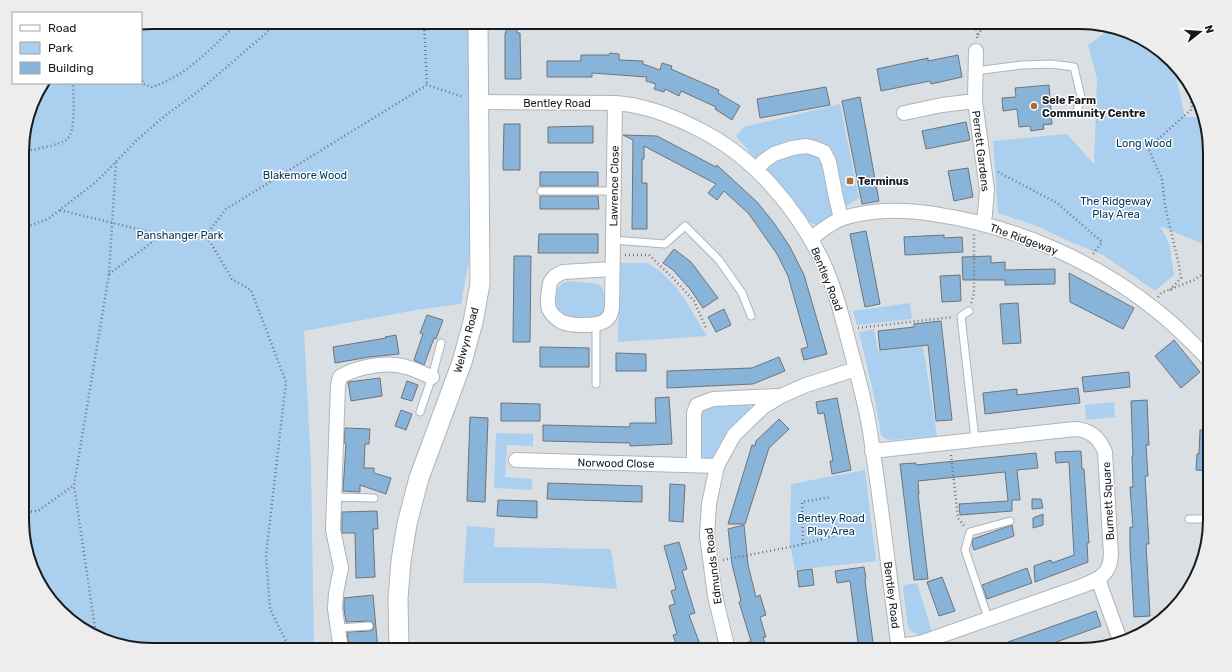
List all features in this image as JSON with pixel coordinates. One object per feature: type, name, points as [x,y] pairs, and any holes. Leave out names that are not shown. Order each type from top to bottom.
[{"type":"main road","name":"Welwyn Road","points":[[399,643],[399,592],[401,561],[407,524],[418,478],[462,362],[473,322],[480,284],[478,29]]},
{"type":"street","name":"Perrett Gardens","points":[[976,51],[975,101],[987,190],[978,223]]},
{"type":"street","name":"Perrett Gardens","points":[[904,113],[942,105],[975,101]]},
{"type":"street","name":"Bentley Road","points":[[478,102],[615,103],[633,104],[649,108],[692,126],[728,147],[771,184],[785,202],[822,260],[839,305],[846,329],[866,408],[898,643]]},
{"type":"street","name":"Lawrence Close","points":[[596,324],[606,320],[610,315],[613,262],[615,103]]},
{"type":"street","points":[[756,170],[764,161],[774,154],[792,148],[806,146],[824,152],[829,162],[841,218]]},
{"type":"street","name":"The Ridgeway","points":[[810,239],[841,218],[882,210],[898,210],[938,215],[978,223],[1024,237],[1053,248],[1118,283],[1174,325],[1203,354]]},
{"type":"street","points":[[596,324],[591,325],[564,322],[552,314],[548,308],[549,284],[552,278],[563,272],[613,262]]},
{"type":"street","points":[[340,643],[335,609],[336,593],[341,568],[333,530],[338,385],[340,377],[350,371],[372,366],[395,365],[405,366],[432,377]]},
{"type":"street","name":"Edmunds Road","points":[[726,643],[715,596],[710,562],[707,523],[709,504],[717,466],[731,440],[742,426],[763,407],[781,396],[806,385],[856,369]]},
{"type":"street","points":[[694,465],[694,413],[697,405],[713,399],[781,396]]},
{"type":"street","name":"Burnett Square","points":[[872,451],[1075,429],[1089,431],[1096,436],[1102,444],[1105,452],[1111,555],[1108,568],[1098,579]]},
{"type":"street","name":"Norwood Close","points":[[516,460],[717,466]]},
{"type":"street","points":[[920,643],[1098,579],[1119,636]]},
{"type":"lane","points":[[975,71],[1022,65],[1051,64],[1074,67],[1081,97],[1077,111]]},
{"type":"lane","points":[[541,190],[614,191]]},
{"type":"lane","points":[[613,240],[665,244],[685,226],[719,260],[742,293],[751,316]]},
{"type":"lane","points":[[969,311],[961,316],[975,439]]},
{"type":"lane","points":[[596,324],[596,384]]},
{"type":"lane","points":[[420,412],[432,377],[441,343]]},
{"type":"lane","points":[[334,497],[374,498]]},
{"type":"lane","points":[[1189,519],[1203,519]]},
{"type":"lane","points":[[988,618],[965,550],[970,532],[1010,521]]},
{"type":"lane","points":[[338,628],[369,626]]},
{"type":"path","points":[[142,79],[144,84],[152,87],[166,83],[192,66],[232,29]]},
{"type":"path","points":[[29,226],[48,219],[96,182],[138,139],[166,115],[200,90],[271,29]]},
{"type":"path","points":[[424,29],[427,85]]},
{"type":"path","points":[[976,29],[978,35]]},
{"type":"path","points":[[976,51],[978,35],[982,29]]},
{"type":"path","points":[[29,151],[64,142],[70,137],[72,129],[73,84]]},
{"type":"path","points":[[427,85],[478,102]]},
{"type":"path","points":[[206,235],[226,209],[427,85]]},
{"type":"path","points":[[1170,290],[1180,278],[1179,265],[1165,206],[1162,179],[1148,148],[1192,109],[1191,100]]},
{"type":"path","points":[[95,629],[74,485],[109,274],[116,161]]},
{"type":"path","points":[[998,172],[1058,203],[1102,242],[1085,264]]},
{"type":"path","points":[[60,210],[162,235],[206,235]]},
{"type":"path","points":[[969,311],[974,294],[978,223]]},
{"type":"path","points":[[109,274],[162,235]]},
{"type":"path","points":[[206,235],[232,279],[251,290],[286,382],[266,555],[270,608],[287,643]]},
{"type":"path","points":[[613,262],[649,256],[671,276],[694,301],[706,328]]},
{"type":"path","points":[[1149,305],[1161,293],[1194,280],[1203,274]]},
{"type":"path","points":[[846,329],[961,316]]},
{"type":"path","points":[[949,442],[958,518],[970,532]]},
{"type":"path","points":[[29,512],[38,511],[74,485]]},
{"type":"path","points":[[803,544],[802,502],[831,497]]},
{"type":"path","points":[[710,562],[803,544],[852,531]]},
{"type":"green space","name":"Blakemore Wood","points":[[142,29],[468,29],[472,243],[461,304],[416,310],[304,331],[311,465],[314,643],[152,643],[120,639],[97,630],[71,613],[59,601],[50,588],[42,575],[36,560],[31,544],[29,520],[29,144],[33,120],[38,105],[49,84],[142,84]]},
{"type":"green space","name":"The Ridgeway Play Area","points":[[1106,32],[1127,38],[1148,50],[1161,59],[1176,75],[1185,117],[1198,117],[1199,120],[1203,152],[1203,244],[1160,226],[1169,243],[1174,275],[1155,291],[1103,255],[1037,226],[998,213],[993,141],[1067,134],[1094,164],[1097,79],[1088,45]]},
{"type":"green space","points":[[840,104],[859,198],[816,225],[808,222],[736,136],[744,127]]},
{"type":"green space","points":[[620,263],[648,263],[662,273],[676,287],[707,336],[618,342]]},
{"type":"green space","points":[[569,281],[598,284],[601,286],[605,298],[602,315],[596,318],[565,318],[558,311],[556,293],[560,286]]},
{"type":"green space","points":[[910,303],[912,319],[857,325],[853,311]]},
{"type":"green space","points":[[874,329],[878,351],[923,346],[937,436],[893,440],[886,439],[881,435],[875,400],[859,332]]},
{"type":"green space","points":[[1114,402],[1115,417],[1086,420],[1085,405]]},
{"type":"green space","points":[[748,404],[751,408],[750,411],[717,455],[709,459],[699,456],[699,413],[708,406]]},
{"type":"green space","points":[[496,433],[533,434],[533,446],[507,445],[505,477],[532,479],[532,490],[494,488]]},
{"type":"green space","name":"Bentley Road Play Area","points":[[865,470],[876,561],[795,570],[790,544],[791,484]]},
{"type":"green space","points":[[467,526],[495,528],[494,547],[611,549],[617,589],[544,583],[463,583]]},
{"type":"green space","points":[[917,583],[932,632],[919,635],[911,631],[908,627],[903,588],[904,585]]},
{"type":"building","points":[[506,29],[517,29],[517,33],[520,33],[521,79],[505,79]]},
{"type":"building","points":[[610,53],[619,54],[619,60],[643,61],[643,64],[660,70],[662,63],[672,66],[671,69],[719,90],[718,93],[740,106],[732,120],[715,109],[716,107],[681,91],[679,96],[665,89],[664,92],[654,89],[656,84],[646,81],[647,77],[592,73],[592,77],[547,77],[547,61],[581,61],[581,55],[609,55]]},
{"type":"building","points":[[958,55],[962,77],[931,84],[930,81],[881,91],[877,69],[928,58],[928,61]]},
{"type":"building","name":"Sele Farm Community Centre","points":[[1049,85],[1052,124],[1043,125],[1044,129],[1031,131],[1030,126],[1019,127],[1017,109],[1003,111],[1002,98],[1016,97],[1015,88]]},
{"type":"building","points":[[826,87],[830,105],[760,118],[757,99]]},
{"type":"building","points":[[860,97],[879,201],[862,204],[842,101]]},
{"type":"building","points":[[966,122],[970,140],[926,149],[922,131]]},
{"type":"building","points":[[504,124],[520,124],[520,170],[503,170]]},
{"type":"building","points":[[593,126],[593,143],[548,143],[548,127]]},
{"type":"building","points":[[623,135],[657,136],[716,167],[717,165],[757,202],[774,223],[790,247],[804,275],[827,354],[804,360],[801,349],[808,347],[788,276],[777,254],[749,214],[724,191],[717,200],[708,193],[716,184],[644,146],[644,159],[642,159],[642,183],[647,183],[647,229],[632,229],[633,140]]},
{"type":"building","points":[[968,168],[973,197],[954,201],[948,171]]},
{"type":"building","points":[[540,172],[598,172],[598,186],[540,186]]},
{"type":"building","points":[[540,196],[598,196],[599,209],[540,209]]},
{"type":"building","points":[[866,231],[880,304],[865,307],[850,234]]},
{"type":"building","points":[[539,234],[598,234],[598,253],[538,253]]},
{"type":"building","points":[[944,235],[944,238],[962,237],[963,252],[905,255],[904,237]]},
{"type":"building","points":[[674,249],[691,262],[718,298],[703,308],[690,289],[673,270],[663,263]]},
{"type":"building","points":[[514,256],[531,256],[530,342],[513,342]]},
{"type":"building","points":[[991,256],[991,263],[1005,262],[1005,270],[1055,269],[1055,284],[1005,285],[1005,280],[963,280],[962,257]]},
{"type":"building","points":[[1069,273],[1134,308],[1123,329],[1070,302]]},
{"type":"building","points":[[960,275],[961,301],[942,302],[940,276]]},
{"type":"building","points":[[1018,303],[1021,343],[1003,344],[1000,304]]},
{"type":"building","points":[[724,309],[731,325],[716,332],[708,317]]},
{"type":"building","points":[[427,315],[443,320],[436,339],[434,338],[424,365],[414,360],[423,334],[420,333]]},
{"type":"building","points":[[941,321],[952,420],[936,421],[928,345],[880,350],[878,331],[914,327],[914,324]]},
{"type":"building","points":[[396,335],[399,354],[369,357],[335,363],[333,347]]},
{"type":"building","points":[[1174,340],[1200,372],[1181,388],[1155,356]]},
{"type":"building","points":[[540,347],[589,348],[589,367],[540,367]]},
{"type":"building","points":[[616,353],[646,354],[646,371],[616,371]]},
{"type":"building","points":[[779,357],[785,371],[753,384],[667,388],[667,371],[752,368]]},
{"type":"building","points":[[1129,372],[1130,387],[1084,392],[1082,377]]},
{"type":"building","points":[[380,378],[382,396],[351,401],[348,382]]},
{"type":"building","points":[[407,381],[418,385],[412,401],[401,398]]},
{"type":"building","points":[[1078,388],[1080,403],[985,414],[983,393],[1017,389],[1017,395]]},
{"type":"building","points":[[669,397],[672,444],[630,446],[630,443],[543,441],[543,425],[630,427],[630,423],[656,423],[655,398]]},
{"type":"building","points":[[837,398],[851,470],[832,474],[830,461],[833,461],[824,413],[818,414],[816,402]]},
{"type":"building","points":[[1147,400],[1149,445],[1146,445],[1148,476],[1145,476],[1149,544],[1146,544],[1150,616],[1134,617],[1130,547],[1130,527],[1133,527],[1130,487],[1133,487],[1131,401]]},
{"type":"building","points":[[501,403],[540,404],[540,421],[501,421]]},
{"type":"building","points":[[401,410],[412,414],[406,430],[395,426]]},
{"type":"building","points":[[470,417],[488,418],[485,502],[467,501]]},
{"type":"building","points":[[779,419],[789,429],[769,448],[745,524],[728,524],[752,445],[755,446],[756,441]]},
{"type":"building","points":[[345,428],[370,429],[369,444],[365,444],[364,468],[374,468],[374,473],[391,478],[386,494],[360,485],[360,492],[343,491],[346,443],[344,443]]},
{"type":"building","points":[[1200,430],[1203,430],[1203,470],[1196,470],[1197,454],[1199,454]]},
{"type":"building","points":[[1081,451],[1082,469],[1084,469],[1089,543],[1087,543],[1088,562],[1035,582],[1034,566],[1051,560],[1052,563],[1074,555],[1069,462],[1056,463],[1055,452]]},
{"type":"building","points":[[1036,453],[1038,468],[1017,470],[1020,500],[1012,500],[1012,511],[960,515],[959,504],[1008,501],[1005,472],[918,481],[918,494],[928,579],[914,580],[900,464],[916,463],[916,465]]},
{"type":"building","points":[[548,483],[642,486],[642,502],[547,499]]},
{"type":"building","points":[[670,484],[685,485],[683,522],[669,521]]},
{"type":"building","points":[[1032,499],[1041,499],[1043,508],[1032,509]]},
{"type":"building","points":[[498,500],[537,501],[537,518],[497,516]]},
{"type":"building","points":[[377,511],[378,529],[373,529],[375,577],[356,578],[355,533],[342,533],[342,512]]},
{"type":"building","points":[[1043,514],[1043,525],[1033,528],[1033,518]]},
{"type":"building","points":[[744,525],[748,565],[756,597],[760,595],[766,615],[760,617],[766,637],[763,637],[765,643],[746,643],[751,641],[739,602],[741,601],[732,564],[728,529]]},
{"type":"building","points":[[1012,525],[1014,536],[974,550],[972,544],[973,539]]},
{"type":"building","points":[[679,542],[687,569],[682,571],[695,613],[689,615],[699,643],[676,643],[673,635],[677,634],[669,606],[675,604],[671,591],[676,589],[664,546]]},
{"type":"building","points":[[864,567],[873,643],[858,643],[850,581],[837,583],[835,571]]},
{"type":"building","points":[[1027,568],[1032,583],[987,599],[982,585]]},
{"type":"building","points":[[812,569],[814,585],[799,587],[797,571]]},
{"type":"building","points":[[942,577],[955,611],[939,616],[927,582]]},
{"type":"building","points":[[373,595],[377,643],[348,643],[347,632],[370,631],[373,629],[374,625],[369,621],[346,622],[344,598]]},
{"type":"building","points":[[1096,611],[1101,626],[1054,643],[1005,643]]},
{"type":"place","name":"Sele Farm Community Centre","points":[[1034,106]]},
{"type":"place","name":"Terminus","points":[[850,181]]},
{"type":"park label","name":"Long Wood","points":[[1144,143]]},
{"type":"park label","name":"Panshanger Park","points":[[180,235]]}]
